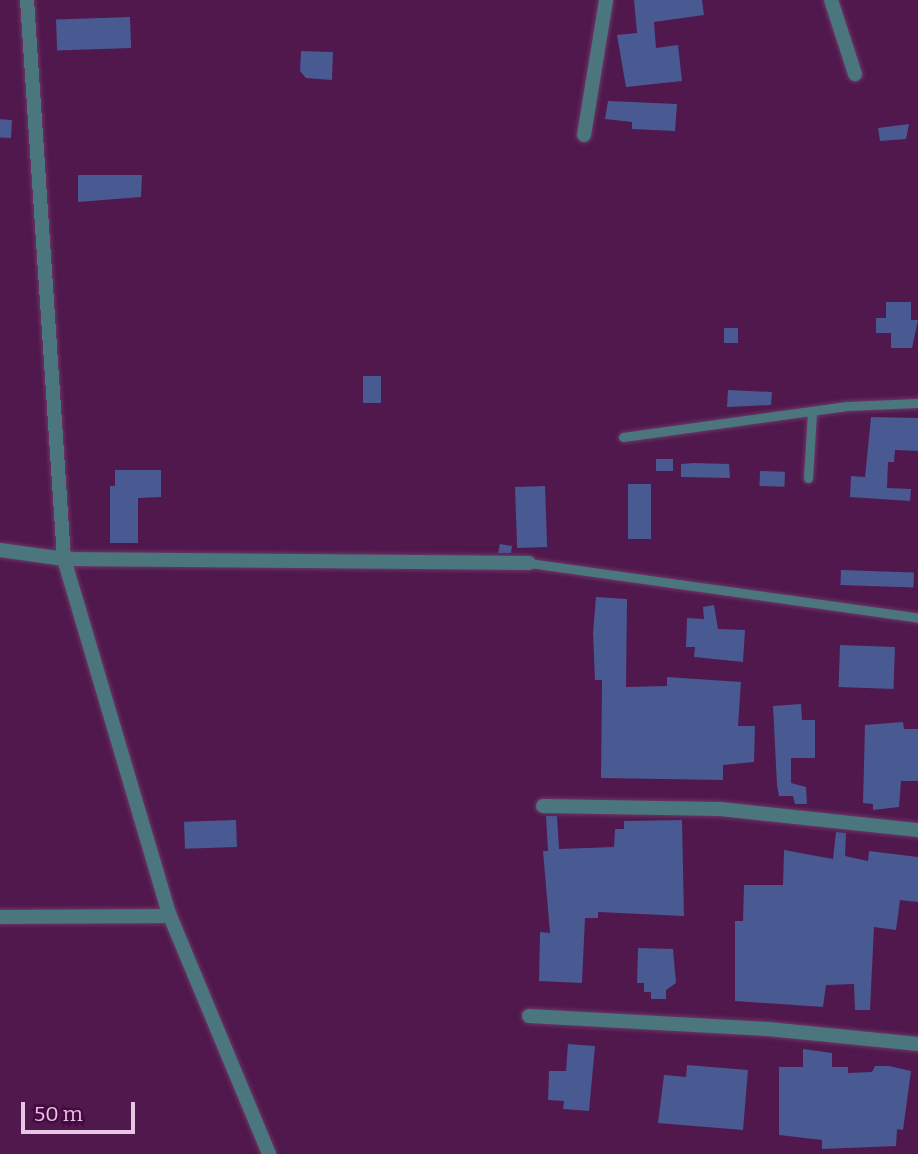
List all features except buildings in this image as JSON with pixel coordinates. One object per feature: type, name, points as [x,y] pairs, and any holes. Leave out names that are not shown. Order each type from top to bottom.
[{"type":"street","points":[[27,0],[64,559],[170,916],[269,1154]]},
{"type":"street","points":[[584,135],[606,0]]},
{"type":"street","points":[[831,0],[855,74]]},
{"type":"street","points":[[0,550],[64,559],[529,563]]},
{"type":"street","points":[[543,806],[720,810],[918,830]]},
{"type":"street","points":[[0,917],[170,916]]},
{"type":"street","points":[[529,1016],[768,1029],[918,1044]]},
{"type":"lane","points":[[623,437],[812,411],[918,403]]},
{"type":"lane","points":[[808,478],[812,411]]},
{"type":"lane","points":[[529,563],[918,618]]}]
